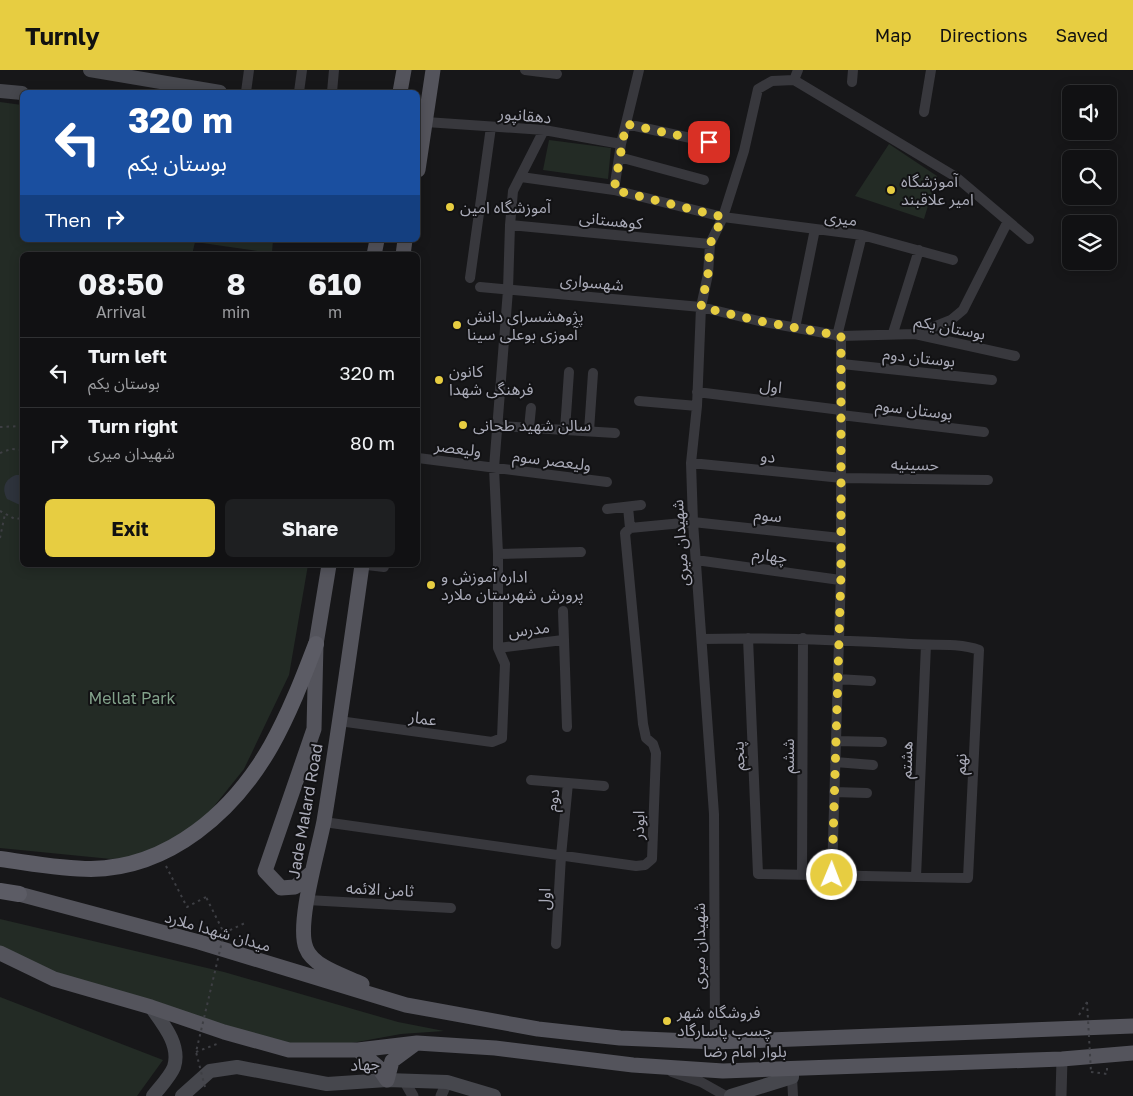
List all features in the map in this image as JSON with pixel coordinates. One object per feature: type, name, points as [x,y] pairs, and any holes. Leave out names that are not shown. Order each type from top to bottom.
[{"type":"highway","points":[[0,859],[91,869],[123,865],[160,854],[190,838],[234,798],[271,746],[316,644]]},
{"type":"highway","points":[[0,891],[19,894]]},
{"type":"main road","points":[[90,70],[141,74],[211,90]]},
{"type":"main road","points":[[400,90],[404,70]]},
{"type":"main road","points":[[420,158],[433,70]]},
{"type":"main road","points":[[0,91],[20,93]]},
{"type":"main road","name":"Jade Malard Road","points":[[312,872],[295,887],[281,888],[265,871],[314,730],[316,644],[329,567]]},
{"type":"main road","name":"Jade Malard Road","points":[[362,567],[324,822],[307,900],[304,938],[306,948],[316,961],[406,1005]]},
{"type":"main road","name":"میدان شهدا ملارد","points":[[19,894],[199,942],[406,1005]]},
{"type":"main road","points":[[0,953],[54,979],[151,1007],[224,1032],[289,1050],[358,1050],[378,1067],[387,1080]]},
{"type":"main road","name":"بلوار امام رضا","points":[[406,1005],[538,1030],[620,1038],[715,1042],[1133,1026]]},
{"type":"main road","points":[[151,1007],[167,1029],[174,1047],[175,1056],[173,1068],[153,1096]]},
{"type":"main road","points":[[387,1080],[392,1061],[417,1043]]},
{"type":"main road","name":"بلوار امام رضا","points":[[358,1050],[417,1043],[495,1048],[657,1066],[723,1071],[792,1073],[1062,1059],[1133,1053]]},
{"type":"main road","name":"جهاد","points":[[182,1096],[210,1071],[238,1067],[327,1084],[387,1080],[447,1082],[494,1096]]},
{"type":"main road","points":[[731,1096],[792,1073]]},
{"type":"street","points":[[246,90],[249,70]]},
{"type":"street","points":[[299,90],[302,70]]},
{"type":"street","points":[[332,90],[334,70]]},
{"type":"street","points":[[525,70],[557,74]]},
{"type":"street","points":[[614,190],[621,144],[639,70]]},
{"type":"street","points":[[766,70],[766,82],[796,75],[956,177],[1029,240]]},
{"type":"street","points":[[852,82],[853,70]]},
{"type":"street","points":[[924,112],[931,70]]},
{"type":"street","name":"شهیدان میری","points":[[715,1042],[714,814],[690,463],[697,406],[701,307],[708,274],[710,244],[723,217],[744,151],[758,89],[766,82]]},
{"type":"street","name":"دهقانپور","points":[[426,122],[544,130],[621,144]]},
{"type":"street","points":[[626,124],[709,142]]},
{"type":"street","points":[[470,278],[491,127]]},
{"type":"street","points":[[498,648],[498,554],[494,468],[508,290],[513,191],[544,130]]},
{"type":"street","points":[[619,158],[704,180]]},
{"type":"street","name":"میری","points":[[521,176],[614,190],[723,217],[862,235],[953,260]]},
{"type":"street","points":[[915,334],[951,320],[963,310],[1008,221]]},
{"type":"street","name":"کوهستانی","points":[[510,225],[710,244]]},
{"type":"street","points":[[794,328],[815,230]]},
{"type":"street","points":[[832,875],[842,478],[842,364],[839,336],[862,235]]},
{"type":"street","points":[[893,333],[919,250]]},
{"type":"street","name":"شهسواری","points":[[480,287],[701,307]]},
{"type":"street","name":"بوستان یکم","points":[[701,307],[839,336],[893,333],[915,334],[1015,356]]},
{"type":"street","name":"بوستان دوم","points":[[842,364],[992,380]]},
{"type":"street","points":[[565,430],[569,372]]},
{"type":"street","points":[[589,431],[593,373]]},
{"type":"street","name":"اول","points":[[697,392],[841,413]]},
{"type":"street","points":[[638,401],[697,406]]},
{"type":"street","points":[[529,428],[530,408]]},
{"type":"street","name":"بوستان سوم","points":[[841,413],[984,432]]},
{"type":"street","points":[[498,426],[615,433]]},
{"type":"street","name":"ولیعصر","points":[[420,458],[494,468]]},
{"type":"street","name":"دو","points":[[690,463],[842,478]]},
{"type":"street","name":"ولیعصر سوم","points":[[494,468],[607,482]]},
{"type":"street","name":"حسینیه","points":[[842,478],[988,480]]},
{"type":"street","points":[[607,509],[641,505]]},
{"type":"street","points":[[628,507],[630,528],[693,522]]},
{"type":"street","name":"سوم","points":[[693,522],[840,538]]},
{"type":"street","name":"ابوذر","points":[[324,822],[636,866],[645,865],[652,860],[656,753],[653,744],[646,738],[643,724],[625,533],[630,528]]},
{"type":"street","points":[[498,554],[581,552]]},
{"type":"street","name":"چهارم","points":[[696,560],[840,580]]},
{"type":"street","points":[[562,611],[567,727]]},
{"type":"street","name":"پنجم","points":[[748,638],[757,872],[760,875],[802,875]]},
{"type":"street","points":[[702,639],[803,638],[926,645]]},
{"type":"street","name":"ششم","points":[[802,875],[803,638]]},
{"type":"street","name":"مدرس","points":[[498,648],[563,640]]},
{"type":"street","name":"نهم","points":[[916,877],[966,878],[970,876],[980,653],[977,648],[926,645]]},
{"type":"street","name":"هشتم","points":[[916,877],[926,645]]},
{"type":"street","name":"عمار","points":[[339,722],[492,742],[502,738],[504,664],[498,648]]},
{"type":"street","points":[[837,679],[871,681]]},
{"type":"street","points":[[836,741],[882,742]]},
{"type":"street","points":[[835,762],[873,765]]},
{"type":"street","points":[[530,780],[568,783]]},
{"type":"street","name":"دوم","points":[[561,856],[568,783],[604,786]]},
{"type":"street","points":[[834,792],[867,793]]},
{"type":"street","name":"اول","points":[[556,944],[561,856]]},
{"type":"street","points":[[802,875],[916,877]]},
{"type":"street","name":"ثامن الائمه","points":[[307,900],[451,908]]},
{"type":"street","points":[[1061,1096],[1062,1059]]},
{"type":"street","points":[[657,1066],[700,1082],[726,1096]]},
{"type":"street","points":[[792,1073],[793,1096]]},
{"type":"street","points":[[405,1082],[413,1096]]},
{"type":"street","points":[[441,1096],[447,1082]]},
{"type":"path","points":[[0,427],[20,426]]},
{"type":"path","points":[[0,453],[11,449],[20,450]]},
{"type":"path","points":[[0,511],[15,519],[20,518]]},
{"type":"path","points":[[0,538],[5,514]]},
{"type":"path","points":[[160,854],[188,907],[206,897],[224,933],[196,1052],[205,1087]]},
{"type":"path","points":[[224,933],[247,922]]},
{"type":"path","points":[[1087,1002],[1091,1072],[1107,1074]]},
{"type":"path","points":[[196,1052],[215,1046]]},
{"type":"green space","name":"Mellat Park","points":[[0,102],[20,105],[20,242],[195,242],[193,252],[20,252],[20,567],[308,567],[289,675],[244,769],[203,820],[171,842],[136,857],[111,859],[0,848]]},
{"type":"green space","points":[[549,140],[611,148],[608,179],[543,170]]},
{"type":"green space","points":[[889,144],[937,176],[924,219],[855,196]]},
{"type":"green space","name":"Mellat Park","points":[[195,242],[273,242],[272,252]]},
{"type":"green space","points":[[0,919],[224,972],[398,1022],[444,1031],[401,1034],[346,1044],[291,1045],[56,974],[0,947]]},
{"type":"green space","points":[[0,997],[163,1060],[137,1096],[0,1096]]},
{"type":"shaded area","points":[[20,475],[20,505],[7,499],[5,495],[5,484],[12,477]]},
{"type":"place","name":"آموزشگاه امیر علاقبند","points":[[891,190]]},
{"type":"place","name":"آموزشگاه امین","points":[[450,207]]},
{"type":"place","name":"پژوهشسرای دانش آموزی بوعلی سینا","points":[[457,325]]},
{"type":"place","name":"کانون فرهنگی شهدا","points":[[439,380]]},
{"type":"place","name":"سالن شهید طحانی","points":[[463,425]]},
{"type":"place","name":"اداره آموزش و پرورش شهرستان ملارد","points":[[431,585]]},
{"type":"place","name":"فروشگاه شهر چسب پاسارگاد","points":[[667,1021]]},
{"type":"route","points":[[709,142],[626,124],[614,190],[723,217],[710,244],[708,274],[701,307],[759,321],[841,336],[841,573],[832,875]]}]
